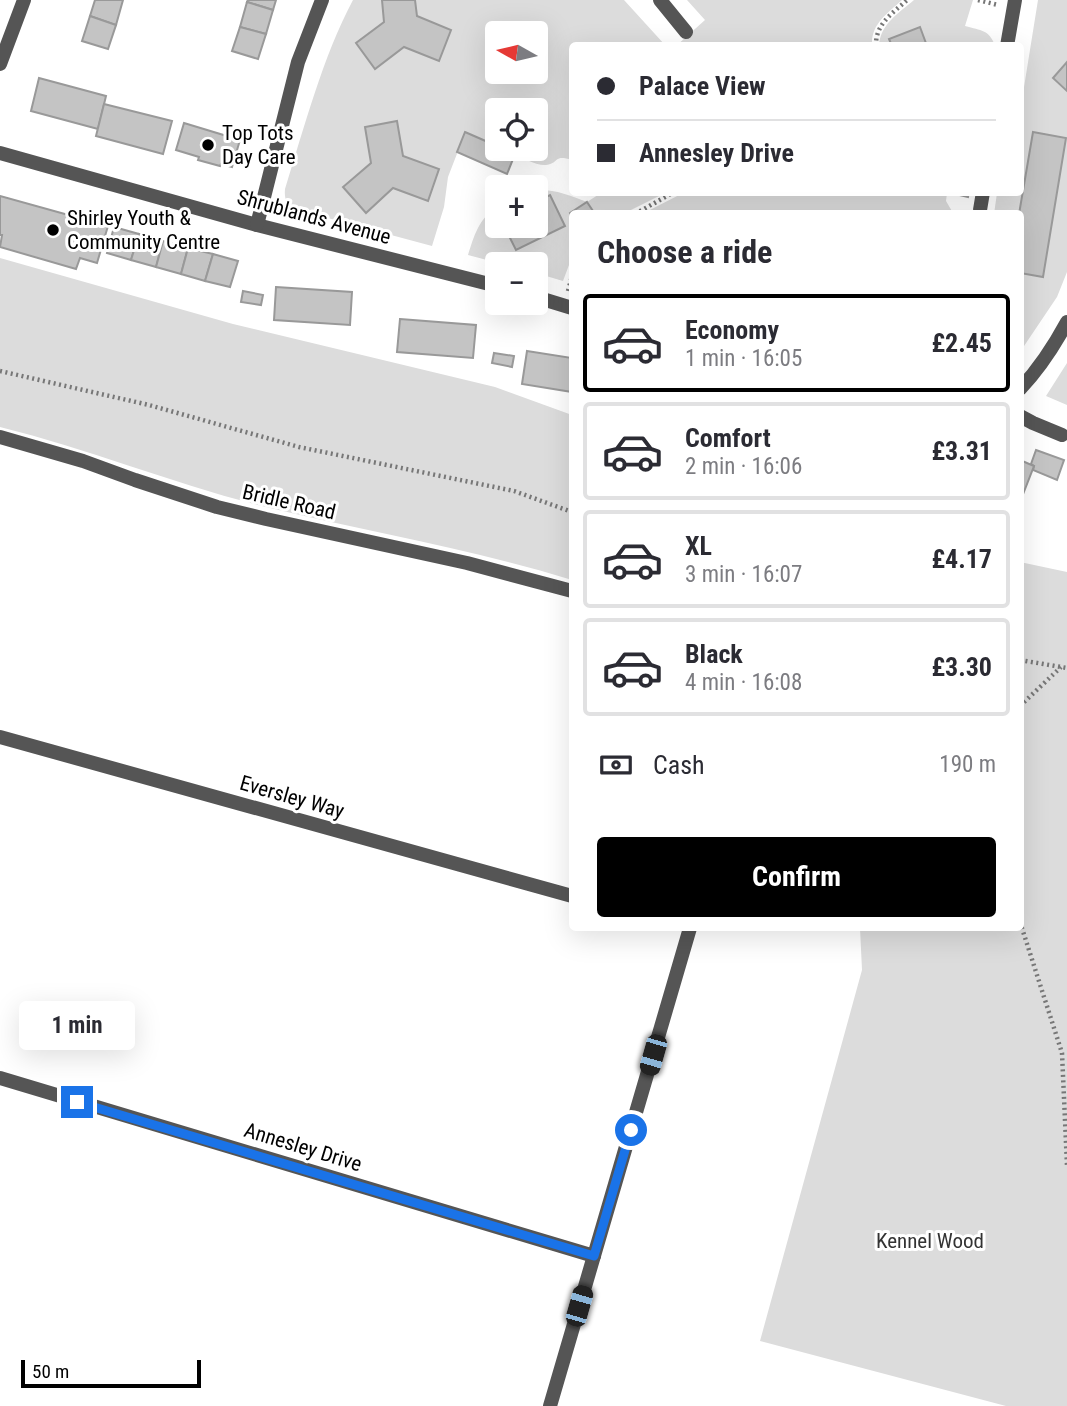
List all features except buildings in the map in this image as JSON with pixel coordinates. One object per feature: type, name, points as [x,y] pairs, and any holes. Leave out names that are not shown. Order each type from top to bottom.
[{"type":"street","points":[[0,64],[24,0]]},
{"type":"street","points":[[257,225],[298,62],[322,0]]},
{"type":"street","points":[[660,0],[687,32]]},
{"type":"street","points":[[1008,42],[1015,0]]},
{"type":"street","name":"Shrublands Avenue","points":[[0,153],[257,225],[485,283]]},
{"type":"street","points":[[980,210],[982,196]]},
{"type":"street","points":[[548,301],[569,307]]},
{"type":"street","points":[[1024,385],[1036,372],[1067,322]]},
{"type":"street","points":[[1024,418],[1062,435]]},
{"type":"street","name":"Bridle Road","points":[[0,437],[83,461],[217,507],[467,563],[569,590]]},
{"type":"street","name":"Eversley Way","points":[[0,737],[569,895]]},
{"type":"street","points":[[550,1406],[687,931]]},
{"type":"street","name":"Annesley Drive","points":[[0,1078],[594,1256]]},
{"type":"path","points":[[876,42],[878,29],[907,0]]},
{"type":"path","points":[[642,210],[667,196]]},
{"type":"path","points":[[0,370],[149,405],[299,447],[514,491],[569,511]]},
{"type":"path","points":[[1024,661],[1060,667],[1024,702]]},
{"type":"path","points":[[1023,931],[1062,1053],[1067,1165]]},
{"type":"green space","points":[[353,0],[624,0],[662,42],[569,42],[569,159],[559,158],[546,165],[530,161],[548,161],[548,98],[485,98],[485,141],[465,133],[448,177],[444,207],[432,246],[291,207],[286,199],[285,189],[323,68]]},
{"type":"green space","points":[[687,0],[902,0],[877,25],[872,42],[680,42],[705,20]]},
{"type":"green space","points":[[914,0],[973,0],[965,26],[987,33],[993,42],[880,42],[883,31],[897,14]]},
{"type":"green space","points":[[1038,0],[1067,0],[1067,272],[1057,297],[1024,346],[1024,210],[995,210],[997,196],[1024,196],[1024,87]]},
{"type":"green space","points":[[548,191],[587,202],[596,196],[659,196],[631,210],[569,210],[569,265],[563,281],[548,277],[548,252],[485,252],[485,260],[468,255],[485,218],[485,238],[548,238]]},
{"type":"green space","points":[[677,196],[947,196],[946,201],[951,210],[650,210]]},
{"type":"green space","points":[[0,258],[233,324],[495,387],[569,414],[569,579],[496,559],[232,498],[0,427]]},
{"type":"green space","points":[[1067,363],[1067,405],[1046,396]]},
{"type":"green space","name":"Kennel Wood","points":[[1024,563],[1067,572],[1067,1406],[1006,1406],[760,1341],[862,970],[860,931],[1024,931]]},
{"type":"place","name":"Top Tots Day Care","points":[[208,145]]},
{"type":"place","name":"Shirley Youth & Community Centre","points":[[53,230]]},
{"type":"route","points":[[77,1102],[594,1256],[631,1130]]}]
